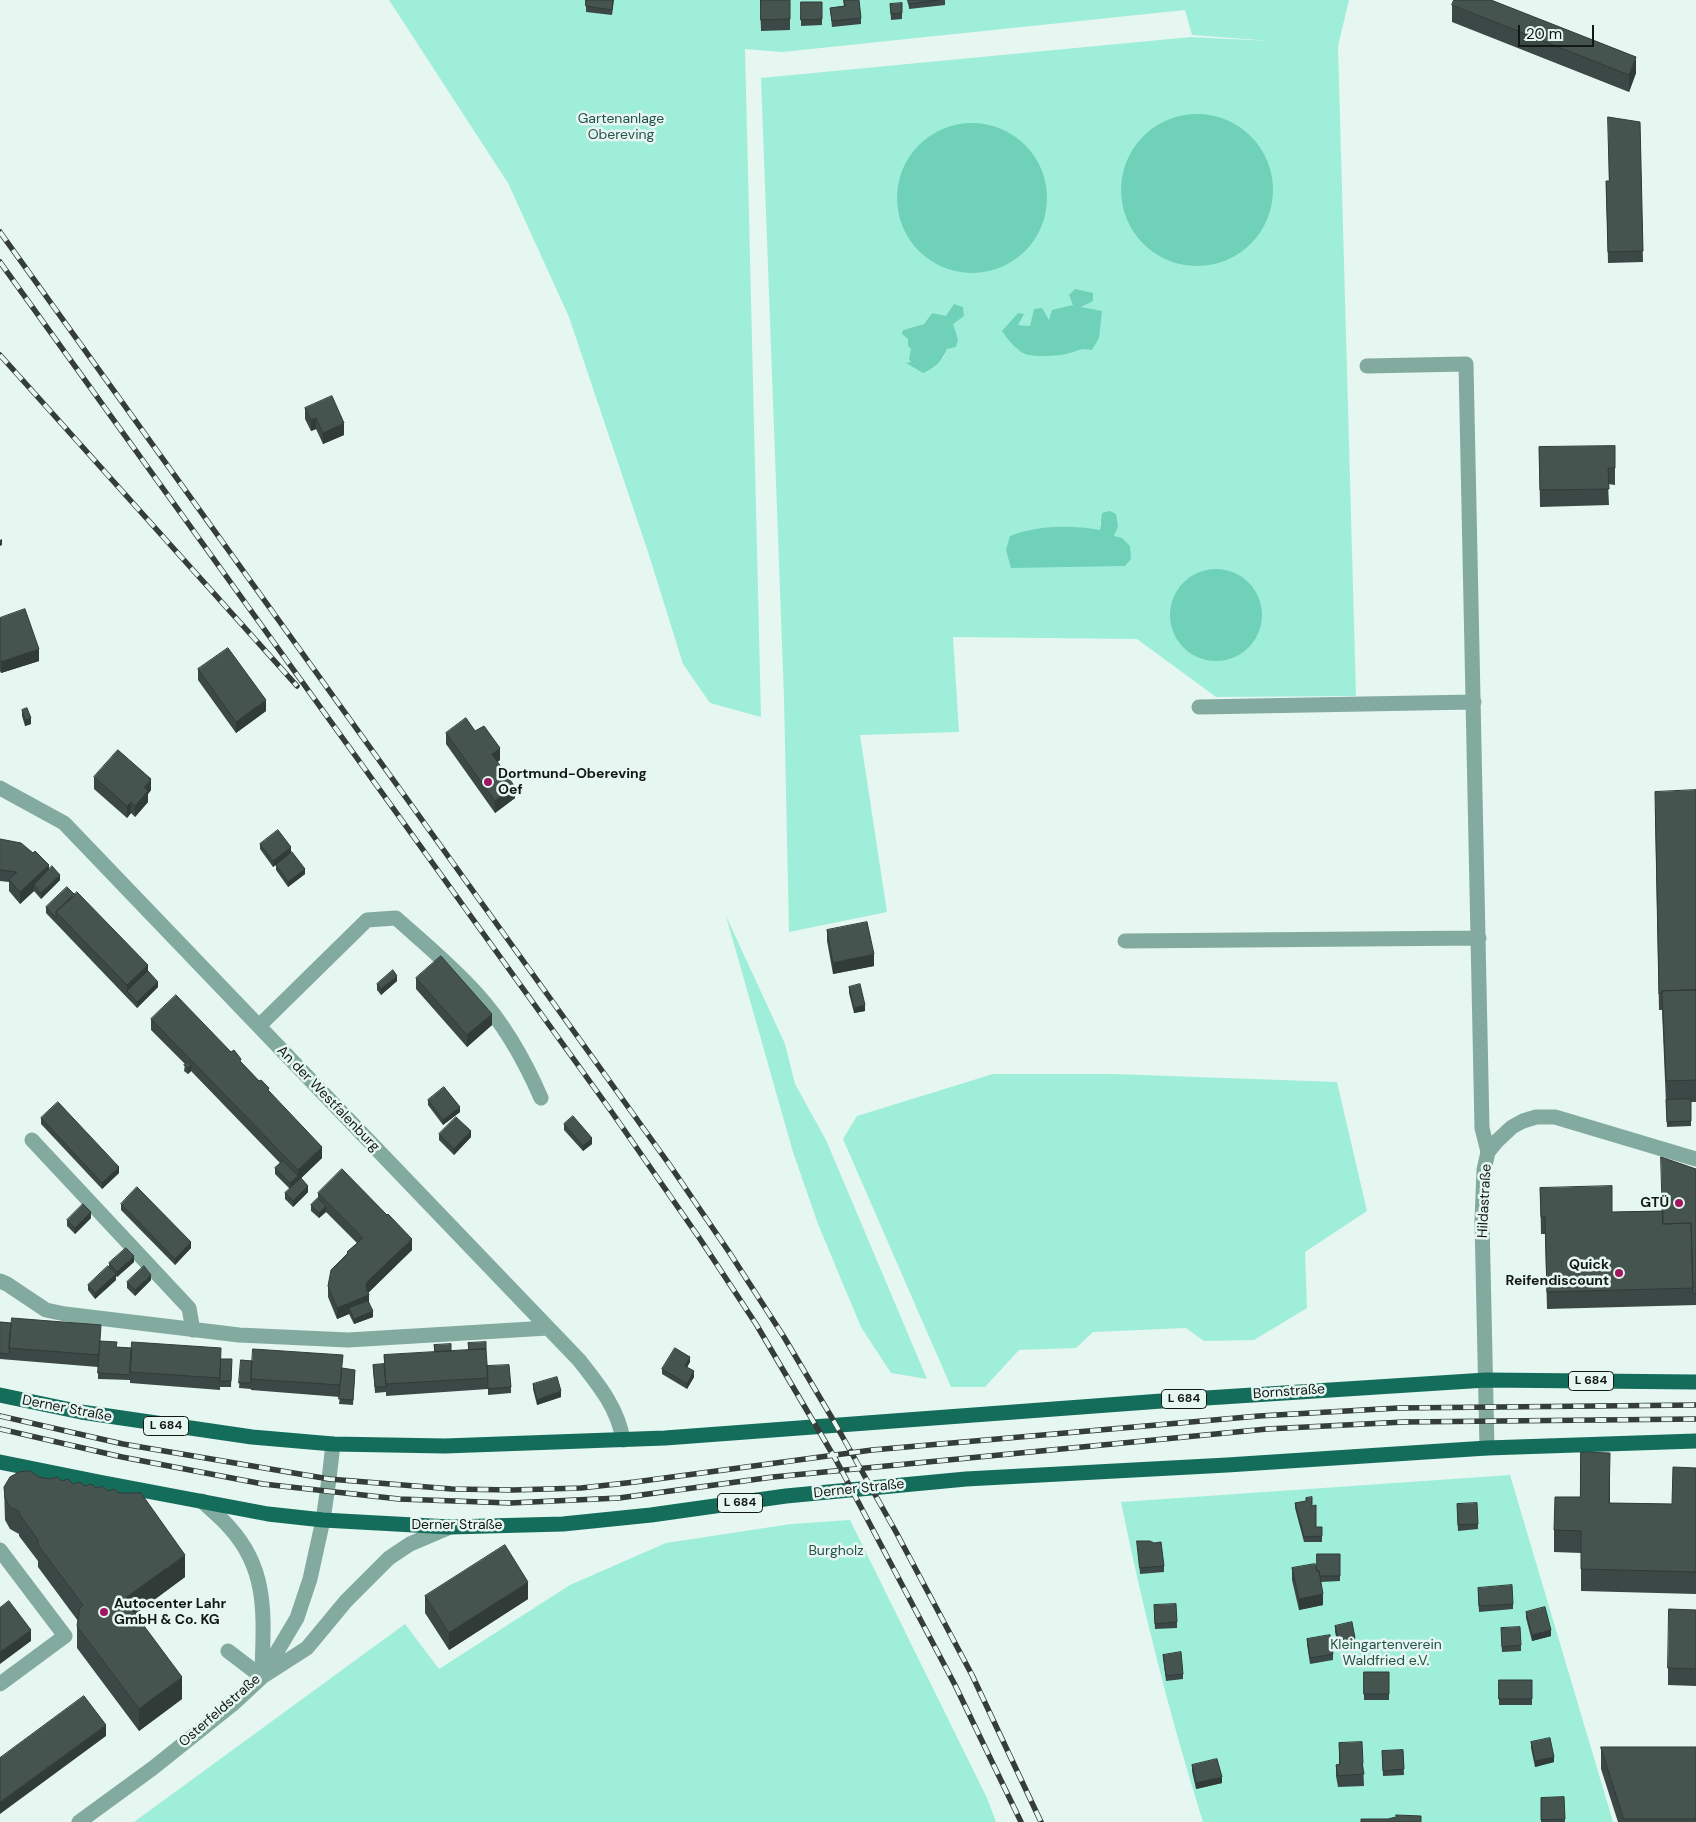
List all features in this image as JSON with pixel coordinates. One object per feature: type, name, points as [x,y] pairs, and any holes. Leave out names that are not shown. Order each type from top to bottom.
[{"type":"main road","name":"Bornstraße","points":[[882,1421],[1486,1380],[1696,1382]]},
{"type":"main road","name":"Derner Straße","points":[[0,1395],[81,1412],[167,1426],[252,1438],[333,1444],[445,1446],[623,1440],[882,1421]]},
{"type":"main road","name":"L 684","points":[[1487,1448],[1696,1441]]},
{"type":"main road","name":"Derner Straße","points":[[0,1462],[268,1514],[323,1520],[450,1527],[564,1524],[651,1515],[786,1496],[916,1483],[1487,1448]]},
{"type":"street","points":[[1367,366],[1466,364],[1482,1128],[1488,1152]]},
{"type":"street","points":[[1199,707],[1474,702]]},
{"type":"street","name":"An der Westfalenburg","points":[[0,788],[64,823],[579,1360],[602,1389],[621,1427],[623,1440]]},
{"type":"street","points":[[259,1026],[367,920],[396,918],[477,994],[506,1031],[527,1066],[542,1098]]},
{"type":"street","points":[[1125,941],[1479,938]]},
{"type":"street","name":"Hildastraße","points":[[1487,1448],[1482,1220],[1484,1170],[1488,1152],[1512,1127],[1523,1121],[1536,1117],[1555,1117],[1696,1159]]},
{"type":"street","points":[[32,1140],[189,1308],[193,1330]]},
{"type":"street","points":[[0,1281],[46,1310],[65,1314],[193,1330],[271,1337],[348,1340],[548,1328]]},
{"type":"street","name":"Osterfeldstraße","points":[[79,1822],[153,1768],[233,1704],[262,1677],[297,1618],[310,1579],[323,1520],[333,1444]]},
{"type":"street","points":[[202,1501],[231,1528],[257,1570],[262,1595],[262,1677]]},
{"type":"street","points":[[262,1677],[307,1648],[346,1601],[389,1558],[410,1544],[450,1527]]},
{"type":"street","points":[[0,1550],[65,1636],[0,1684]]},
{"type":"street","points":[[228,1651],[262,1677]]},
{"type":"green space","name":"Gartenanlage Obereving","points":[[389,0],[1349,0],[1338,46],[1356,696],[1216,697],[1137,639],[953,637],[959,732],[860,735],[887,912],[789,932],[784,698],[761,78],[1191,37],[1271,41],[1192,35],[1185,10],[782,52],[745,49],[761,717],[710,703],[683,664],[649,555],[569,317],[508,183]],"holes":[[[1074,305],[1079,348],[1070,353],[1002,331],[1017,325],[1030,326],[1049,321]],[[932,313],[943,317],[952,324],[958,339],[947,349],[943,358],[907,363],[911,362],[911,349],[903,330],[924,324]],[[1100,522],[1114,536],[1025,530],[1085,528],[1100,531]]]},
{"type":"green space","points":[[726,916],[785,1044],[795,1084],[826,1140],[927,1379],[891,1373],[861,1327],[818,1224],[793,1152]]},
{"type":"green space","points":[[993,1074],[1113,1074],[1337,1082],[1367,1211],[1305,1252],[1307,1308],[1254,1340],[1204,1341],[1186,1328],[1093,1332],[1076,1348],[1019,1350],[985,1387],[951,1387],[843,1139],[857,1116]]},
{"type":"green space","name":"Kleingartenverein Waldfried e.V.","points":[[1510,1475],[1613,1822],[1203,1822],[1179,1743],[1158,1663],[1138,1583],[1121,1502]]},
{"type":"green space","name":"Burgholz","points":[[850,1520],[987,1798],[996,1822],[134,1822],[405,1624],[439,1669],[570,1585],[666,1543],[791,1524]]},
{"type":"shaded area","points":[[1197,114],[1226,120],[1251,136],[1267,161],[1273,190],[1267,219],[1251,244],[1226,260],[1197,266],[1168,260],[1143,244],[1127,219],[1121,190],[1127,161],[1143,136],[1168,120]]},
{"type":"shaded area","points":[[972,123],[1001,129],[1025,145],[1041,169],[1047,198],[1041,227],[1025,251],[1001,267],[972,273],[943,267],[919,251],[903,227],[897,198],[903,169],[919,145],[943,129]]},
{"type":"shaded area","points":[[1075,289],[1093,293],[1093,301],[1081,307],[1102,311],[1099,338],[1092,350],[1082,349],[1053,356],[1027,355],[1014,346],[1002,331],[1018,313],[1024,314],[1018,325],[1030,326],[1034,309],[1042,308],[1049,320],[1052,310],[1073,305],[1069,295]]},
{"type":"shaded area","points":[[954,304],[963,307],[964,316],[953,324],[958,339],[956,347],[947,349],[938,364],[923,373],[906,363],[911,362],[909,359],[911,349],[908,346],[908,339],[902,334],[903,330],[924,324],[932,313],[946,316]]},
{"type":"shaded area","points":[[1110,511],[1116,514],[1118,526],[1114,536],[1122,538],[1130,546],[1131,559],[1125,566],[1011,568],[1006,550],[1010,536],[1020,532],[1054,527],[1078,527],[1100,530],[1102,513]]},
{"type":"shaded area","points":[[1216,569],[1234,572],[1249,582],[1259,597],[1262,615],[1259,633],[1249,648],[1234,658],[1216,661],[1198,658],[1183,648],[1173,633],[1170,615],[1173,597],[1183,582],[1198,572]]},
{"type":"building","points":[[586,0],[613,0],[612,10],[586,6]]},
{"type":"building","points":[[761,0],[790,0],[790,19],[761,20]]},
{"type":"building","points":[[844,0],[859,0],[861,18],[832,21],[830,8],[845,6]]},
{"type":"building","points":[[908,0],[939,0],[909,4]]},
{"type":"building","points":[[1454,0],[1491,0],[1636,57],[1629,75],[1452,5]]},
{"type":"building","points":[[801,2],[822,2],[822,19],[801,20]]},
{"type":"building","points":[[902,3],[902,13],[891,14],[890,4]]},
{"type":"building","points":[[1608,117],[1640,122],[1643,251],[1608,252],[1606,181],[1609,181]]},
{"type":"building","points":[[332,396],[344,423],[323,433],[316,418],[311,420],[305,408]]},
{"type":"building","points":[[1615,446],[1615,468],[1608,468],[1609,489],[1540,490],[1539,447]]},
{"type":"building","points":[[25,609],[39,649],[1,662],[0,618]]},
{"type":"building","points":[[228,648],[266,700],[236,722],[198,669]]},
{"type":"building","points":[[27,708],[31,718],[25,720],[22,710]]},
{"type":"building","name":"Dortmund-Obereving Oef","points":[[466,718],[475,731],[484,726],[500,748],[492,754],[515,787],[495,801],[446,733]]},
{"type":"building","points":[[118,750],[151,779],[144,787],[148,791],[135,806],[131,802],[127,806],[94,777]]},
{"type":"building","points":[[1696,790],[1696,990],[1662,991],[1659,994],[1655,792]]},
{"type":"building","points":[[278,830],[291,847],[273,861],[260,844]]},
{"type":"building","points":[[0,839],[21,843],[33,853],[35,851],[49,865],[20,892],[9,880],[17,872],[0,870]]},
{"type":"building","points":[[292,852],[305,869],[288,882],[276,865]]},
{"type":"building","points":[[52,866],[60,875],[41,893],[34,885]]},
{"type":"building","points":[[67,887],[75,895],[56,912],[56,918],[46,907]]},
{"type":"building","points":[[77,892],[148,965],[127,985],[56,912]]},
{"type":"building","points":[[867,922],[874,954],[833,963],[827,930]]},
{"type":"building","points":[[441,956],[492,1014],[467,1035],[416,978]]},
{"type":"building","points":[[393,970],[397,976],[381,989],[377,984]]},
{"type":"building","points":[[148,971],[158,982],[137,1002],[127,991]]},
{"type":"building","points":[[860,984],[865,1005],[854,1008],[849,987]]},
{"type":"building","points":[[1696,990],[1696,1080],[1666,1081],[1662,991]]},
{"type":"building","points":[[176,995],[231,1052],[234,1050],[241,1059],[240,1061],[259,1081],[261,1080],[269,1088],[268,1090],[322,1147],[298,1170],[151,1019]]},
{"type":"building","points":[[188,1062],[191,1065],[188,1068],[184,1065]]},
{"type":"building","points":[[444,1087],[460,1107],[443,1120],[428,1100]]},
{"type":"building","points":[[1691,1099],[1691,1121],[1667,1122],[1666,1100]]},
{"type":"building","points":[[58,1102],[119,1167],[102,1183],[41,1118]]},
{"type":"building","points":[[573,1116],[592,1138],[583,1146],[564,1124]]},
{"type":"building","points":[[456,1117],[471,1131],[454,1149],[439,1134]]},
{"type":"building","name":"GTÜ","points":[[1661,1157],[1696,1169],[1696,1294],[1693,1294],[1691,1223],[1663,1224]]},
{"type":"building","points":[[283,1161],[298,1176],[290,1183],[275,1168]]},
{"type":"building","points":[[342,1169],[412,1239],[367,1282],[366,1287],[369,1295],[337,1308],[328,1286],[331,1270],[363,1238],[318,1193]]},
{"type":"building","points":[[301,1178],[308,1186],[293,1201],[285,1193]]},
{"type":"building","name":"Quick Reifendiscount","points":[[1612,1186],[1612,1212],[1663,1211],[1663,1224],[1691,1223],[1693,1288],[1547,1292],[1545,1217],[1541,1217],[1540,1188]]},
{"type":"building","points":[[137,1187],[191,1242],[175,1259],[121,1204]]},
{"type":"building","points":[[318,1198],[326,1206],[319,1213],[311,1205]]},
{"type":"building","points":[[83,1204],[91,1212],[75,1228],[67,1220]]},
{"type":"building","points":[[126,1248],[134,1256],[117,1272],[109,1263]]},
{"type":"building","points":[[108,1266],[116,1274],[95,1293],[88,1285]]},
{"type":"building","points":[[144,1266],[151,1275],[135,1290],[127,1282]]},
{"type":"building","points":[[368,1301],[373,1311],[354,1319],[349,1308]]},
{"type":"building","points":[[12,1318],[101,1325],[99,1355],[9,1348]]},
{"type":"building","points":[[0,1322],[11,1323],[9,1354],[0,1353]]},
{"type":"building","points":[[100,1341],[117,1342],[116,1347],[132,1348],[130,1375],[98,1373]]},
{"type":"building","points":[[132,1342],[221,1348],[220,1378],[130,1372]]},
{"type":"building","points":[[486,1342],[486,1349],[469,1350],[468,1343]]},
{"type":"building","points":[[451,1344],[451,1351],[435,1352],[434,1345]]},
{"type":"building","points":[[675,1348],[690,1357],[685,1366],[694,1371],[687,1384],[662,1369]]},
{"type":"building","points":[[253,1349],[343,1355],[340,1385],[251,1379]]},
{"type":"building","points":[[486,1349],[488,1378],[386,1384],[384,1355]]},
{"type":"building","points":[[221,1359],[232,1359],[231,1381],[220,1381]]},
{"type":"building","points":[[241,1360],[252,1361],[251,1383],[239,1383]]},
{"type":"building","points":[[384,1364],[386,1387],[375,1387],[373,1365]]},
{"type":"building","points":[[509,1365],[511,1387],[488,1389],[487,1366]]},
{"type":"building","points":[[342,1368],[355,1370],[353,1400],[339,1399]]},
{"type":"building","points":[[557,1377],[561,1391],[537,1400],[533,1384]]},
{"type":"building","points":[[1581,1452],[1610,1453],[1609,1503],[1672,1504],[1673,1467],[1696,1468],[1696,1572],[1581,1569],[1581,1531],[1554,1530],[1555,1497],[1580,1497]]},
{"type":"building","name":"Autocenter Lahr GmbH & Co. KG","points":[[30,1471],[39,1477],[50,1479],[57,1477],[62,1481],[68,1479],[73,1484],[80,1482],[85,1486],[91,1484],[96,1488],[102,1486],[108,1491],[114,1489],[119,1493],[141,1493],[185,1555],[124,1599],[182,1677],[139,1709],[77,1626],[80,1608],[83,1605],[38,1545],[38,1540],[19,1514],[20,1512],[10,1507],[5,1498],[4,1487],[10,1477],[19,1472]]},
{"type":"building","points":[[1312,1497],[1312,1506],[1316,1505],[1316,1527],[1322,1527],[1322,1536],[1304,1537],[1295,1503],[1306,1501],[1306,1498]]},
{"type":"building","points":[[1477,1503],[1478,1524],[1458,1525],[1457,1504]]},
{"type":"building","points":[[1137,1541],[1161,1542],[1164,1566],[1140,1568]]},
{"type":"building","points":[[505,1545],[528,1582],[449,1633],[425,1596]]},
{"type":"building","points":[[1317,1554],[1340,1554],[1340,1576],[1320,1576],[1319,1571],[1317,1571]]},
{"type":"building","points":[[1315,1564],[1317,1571],[1319,1571],[1323,1594],[1299,1599],[1292,1568]]},
{"type":"building","points":[[1512,1585],[1513,1604],[1479,1606],[1478,1588]]},
{"type":"building","points":[[9,1601],[31,1630],[0,1652],[0,1608]]},
{"type":"building","points":[[1176,1604],[1177,1622],[1155,1624],[1154,1605]]},
{"type":"building","points":[[1545,1607],[1551,1630],[1532,1635],[1526,1612]]},
{"type":"building","points":[[1669,1609],[1696,1610],[1696,1669],[1668,1668]]},
{"type":"building","points":[[1352,1622],[1355,1638],[1339,1642],[1335,1626]]},
{"type":"building","points":[[1520,1627],[1521,1645],[1502,1647],[1501,1628]]},
{"type":"building","points":[[1330,1635],[1333,1654],[1310,1658],[1307,1639]]},
{"type":"building","points":[[1181,1652],[1183,1674],[1166,1676],[1163,1655]]},
{"type":"building","points":[[1364,1672],[1389,1672],[1389,1694],[1364,1694]]},
{"type":"building","points":[[1499,1680],[1532,1680],[1532,1699],[1499,1699]]},
{"type":"building","points":[[84,1696],[106,1725],[0,1802],[0,1758]]},
{"type":"building","points":[[1550,1738],[1554,1757],[1535,1761],[1531,1742]]},
{"type":"building","points":[[1362,1742],[1364,1774],[1338,1776],[1336,1765],[1340,1764],[1339,1743]]},
{"type":"building","points":[[1601,1747],[1696,1747],[1696,1819],[1624,1819]]},
{"type":"building","points":[[1403,1750],[1404,1769],[1383,1771],[1382,1751]]},
{"type":"building","points":[[1217,1759],[1222,1777],[1196,1783],[1192,1765]]},
{"type":"building","points":[[1564,1797],[1565,1819],[1541,1820],[1541,1798]]},
{"type":"building","points":[[1396,1815],[1421,1816],[1421,1822],[1361,1822],[1361,1819],[1388,1819],[1396,1817]]},
{"type":"railway","points":[[0,232],[669,1164],[729,1252],[784,1337],[896,1532],[972,1675],[1041,1822]]},
{"type":"railway","points":[[0,262],[611,1111],[700,1239],[756,1324],[836,1460],[955,1685],[1021,1822]]},
{"type":"railway","points":[[0,355],[297,686]]},
{"type":"railway","points":[[0,1416],[123,1444],[329,1479],[452,1489],[513,1490],[581,1488],[872,1450],[1259,1416],[1398,1408],[1696,1405]]},
{"type":"railway","points":[[0,1429],[122,1457],[263,1484],[399,1499],[510,1503],[619,1498],[773,1477],[1267,1429],[1404,1422],[1696,1419]]},
{"type":"place","name":"Dortmund-Obereving Oef","points":[[488,782]]},
{"type":"place","name":"GTÜ","points":[[1679,1203]]},
{"type":"place","name":"Quick Reifendiscount","points":[[1619,1273]]},
{"type":"place","name":"Autocenter Lahr GmbH & Co. KG","points":[[104,1612]]}]
